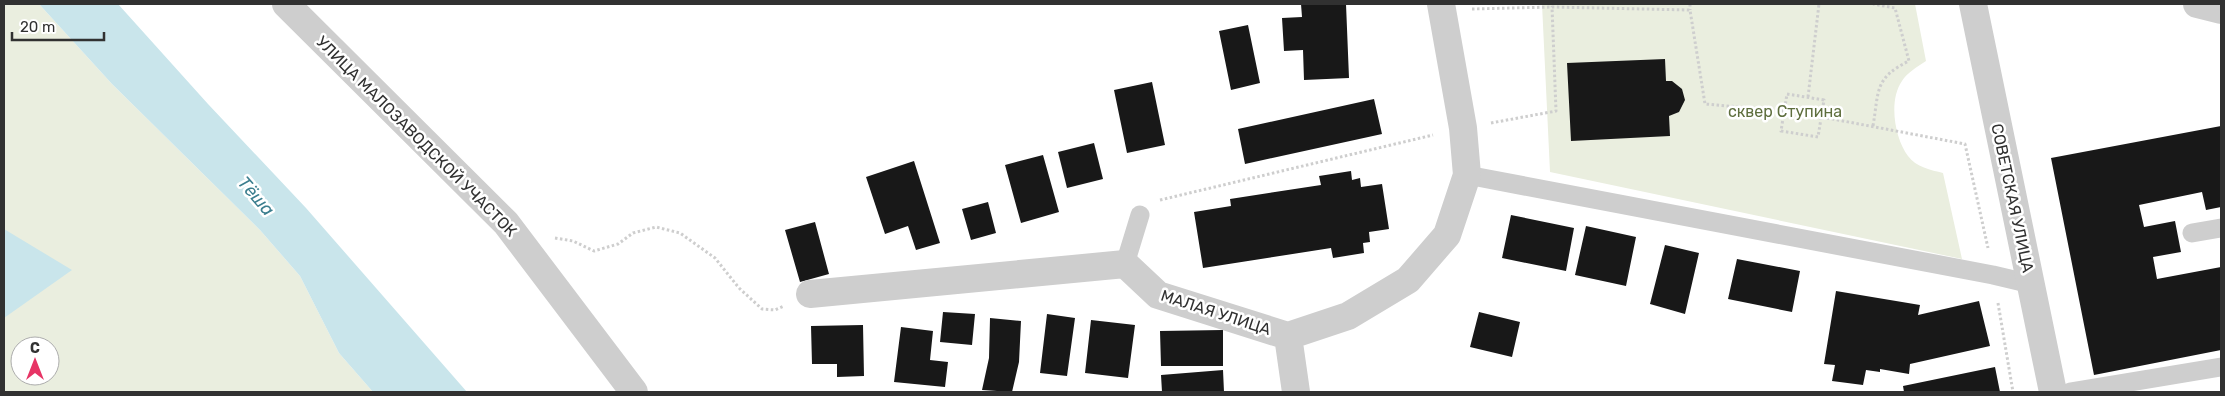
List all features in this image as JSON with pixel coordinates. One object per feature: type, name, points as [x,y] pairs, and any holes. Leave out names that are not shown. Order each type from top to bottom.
[{"type":"street","name":"УЛИЦА МАЛОЗАВОДСКОЙ УЧАСТОК","points":[[286,4],[506,223],[634,392]]},
{"type":"street","name":"СОВЕТСКАЯ УЛИЦА","points":[[1973,4],[2053,392]]},
{"type":"street","points":[[2197,4],[2221,10]]},
{"type":"street","points":[[1441,6],[1463,128],[1467,175]]},
{"type":"street","name":"МАЛАЯ УЛИЦА","points":[[1126,264],[1158,295],[1288,336],[1348,316],[1408,280],[1447,235],[1467,175]]},
{"type":"street","points":[[810,294],[1126,264]]},
{"type":"street","points":[[1288,336],[1296,392]]},
{"type":"lane","points":[[1467,175],[1993,275],[2031,284]]},
{"type":"lane","points":[[1126,264],[1140,215]]},
{"type":"lane","points":[[2192,233],[2221,228]]},
{"type":"lane","points":[[2070,392],[2221,367]]},
{"type":"path","points":[[1690,4],[1705,104],[1784,111]]},
{"type":"path","points":[[1808,98],[1819,4]]},
{"type":"path","points":[[1873,4],[1895,8],[1909,61],[1896,68],[1881,80],[1873,126]]},
{"type":"path","points":[[1441,6],[1690,10]]},
{"type":"path","points":[[1140,215],[1157,200],[1463,128],[1556,111],[1552,7]]},
{"type":"path","points":[[1787,94],[1824,100],[1818,137],[1781,131],[1784,111],[1787,94]]},
{"type":"path","points":[[1822,117],[1965,144],[1989,254]]},
{"type":"path","points":[[524,247],[537,240],[552,238],[573,241],[594,251],[618,244],[633,233],[656,227],[680,233],[715,258],[739,288],[762,309],[775,310],[810,294]]},
{"type":"path","points":[[1997,297],[2013,392]]},
{"type":"green space","points":[[4,4],[39,4],[112,84],[260,230],[300,276],[339,353],[373,392],[4,392]]},
{"type":"green space","name":"сквер Ступина","points":[[1542,4],[1915,4],[1926,61],[1912,70],[1902,81],[1895,99],[1895,120],[1903,149],[1911,160],[1924,168],[1943,173],[1962,259],[1550,172]]},
{"type":"water","name":"Тёша","points":[[39,4],[118,4],[208,104],[306,208],[467,392],[373,392],[339,353],[300,276],[260,230],[112,84]]},
{"type":"water","points":[[4,229],[72,270],[4,318]]},
{"type":"building","points":[[1301,4],[1346,4],[1349,78],[1304,80],[1303,50],[1284,51],[1282,18],[1302,17]]},
{"type":"building","points":[[1248,25],[1260,83],[1231,90],[1219,31]]},
{"type":"building","points":[[1665,59],[1666,81],[1672,81],[1682,89],[1685,100],[1679,112],[1669,116],[1670,136],[1571,141],[1567,63]]},
{"type":"building","points":[[1152,82],[1165,145],[1127,153],[1114,90]]},
{"type":"building","points":[[1374,99],[1382,134],[1245,164],[1238,129]]},
{"type":"building","points":[[2221,126],[2221,207],[2206,210],[2202,192],[2139,205],[2144,227],[2175,221],[2181,252],[2153,257],[2157,279],[2221,267],[2221,350],[2094,375],[2051,158]]},
{"type":"building","points":[[1094,143],[1103,179],[1067,188],[1058,152]]},
{"type":"building","points":[[1043,155],[1059,212],[1021,223],[1005,165]]},
{"type":"building","points":[[914,161],[940,243],[916,250],[908,226],[885,234],[866,177]]},
{"type":"building","points":[[1351,171],[1352,180],[1360,178],[1361,187],[1382,184],[1389,229],[1369,232],[1370,242],[1363,243],[1364,253],[1333,258],[1331,248],[1203,268],[1194,212],[1231,206],[1230,199],[1321,185],[1319,176]]},
{"type":"building","points":[[988,202],[996,233],[971,240],[962,209]]},
{"type":"building","points":[[1511,215],[1574,228],[1566,271],[1502,258]]},
{"type":"building","points":[[815,222],[829,274],[800,282],[785,230]]},
{"type":"building","points":[[1586,226],[1636,237],[1626,286],[1575,275]]},
{"type":"building","points":[[1665,245],[1699,253],[1685,314],[1650,304]]},
{"type":"building","points":[[1737,259],[1800,271],[1792,312],[1728,299]]},
{"type":"building","points":[[1836,291],[1920,305],[1918,315],[1979,301],[1990,346],[1910,364],[1909,374],[1880,369],[1880,372],[1866,370],[1863,385],[1832,381],[1835,365],[1824,364]]},
{"type":"building","points":[[943,312],[975,314],[972,345],[940,342]]},
{"type":"building","points":[[1479,312],[1520,322],[1512,357],[1470,347]]},
{"type":"building","points":[[1047,314],[1075,318],[1067,376],[1040,373]]},
{"type":"building","points":[[990,318],[1021,321],[1019,362],[1012,392],[982,390],[989,358]]},
{"type":"building","points":[[1091,320],[1135,325],[1128,378],[1085,373]]},
{"type":"building","points":[[863,325],[864,376],[837,377],[837,364],[812,364],[811,326]]},
{"type":"building","points":[[901,327],[933,331],[930,360],[948,362],[945,387],[894,382]]},
{"type":"building","points":[[1223,330],[1223,366],[1161,366],[1160,331]]},
{"type":"building","points":[[1995,367],[2000,392],[1904,392],[1903,386]]},
{"type":"building","points":[[1223,370],[1224,392],[1162,392],[1161,375]]}]
